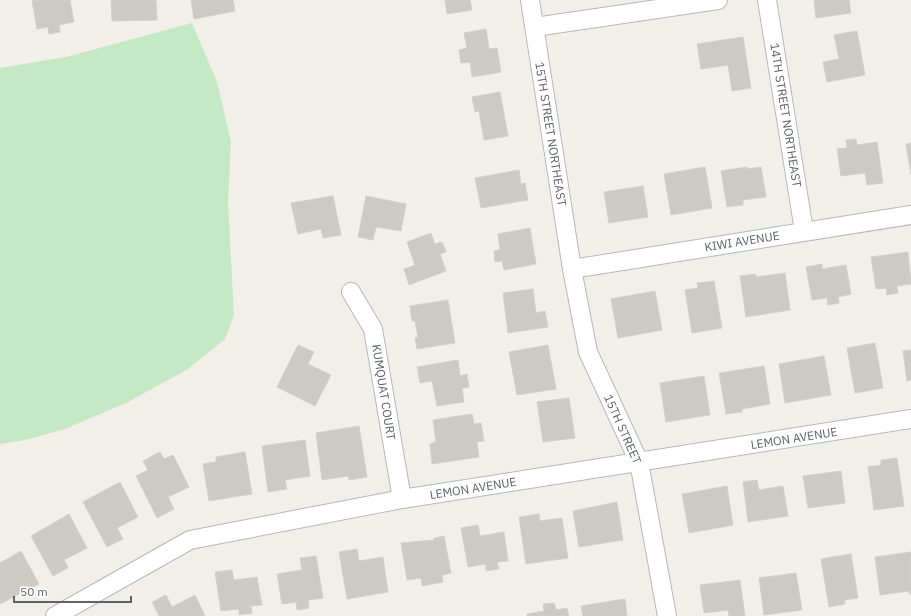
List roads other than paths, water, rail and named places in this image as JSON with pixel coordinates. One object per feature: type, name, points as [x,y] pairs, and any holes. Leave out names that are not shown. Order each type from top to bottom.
[{"type":"street","name":"15TH STREET NORTHEAST","points":[[530,0],[572,269]]},
{"type":"street","points":[[535,27],[718,0]]},
{"type":"street","name":"14TH STREET NORTHEAST","points":[[767,0],[804,231]]},
{"type":"street","name":"KIWI AVENUE","points":[[572,269],[911,215]]},
{"type":"street","name":"15TH STREET","points":[[572,269],[588,352],[639,462],[667,616]]},
{"type":"street","name":"KUMQUAT COURT","points":[[350,292],[373,329],[402,499]]},
{"type":"street","name":"LEMON AVENUE","points":[[55,616],[190,540],[402,499],[911,419]]}]
